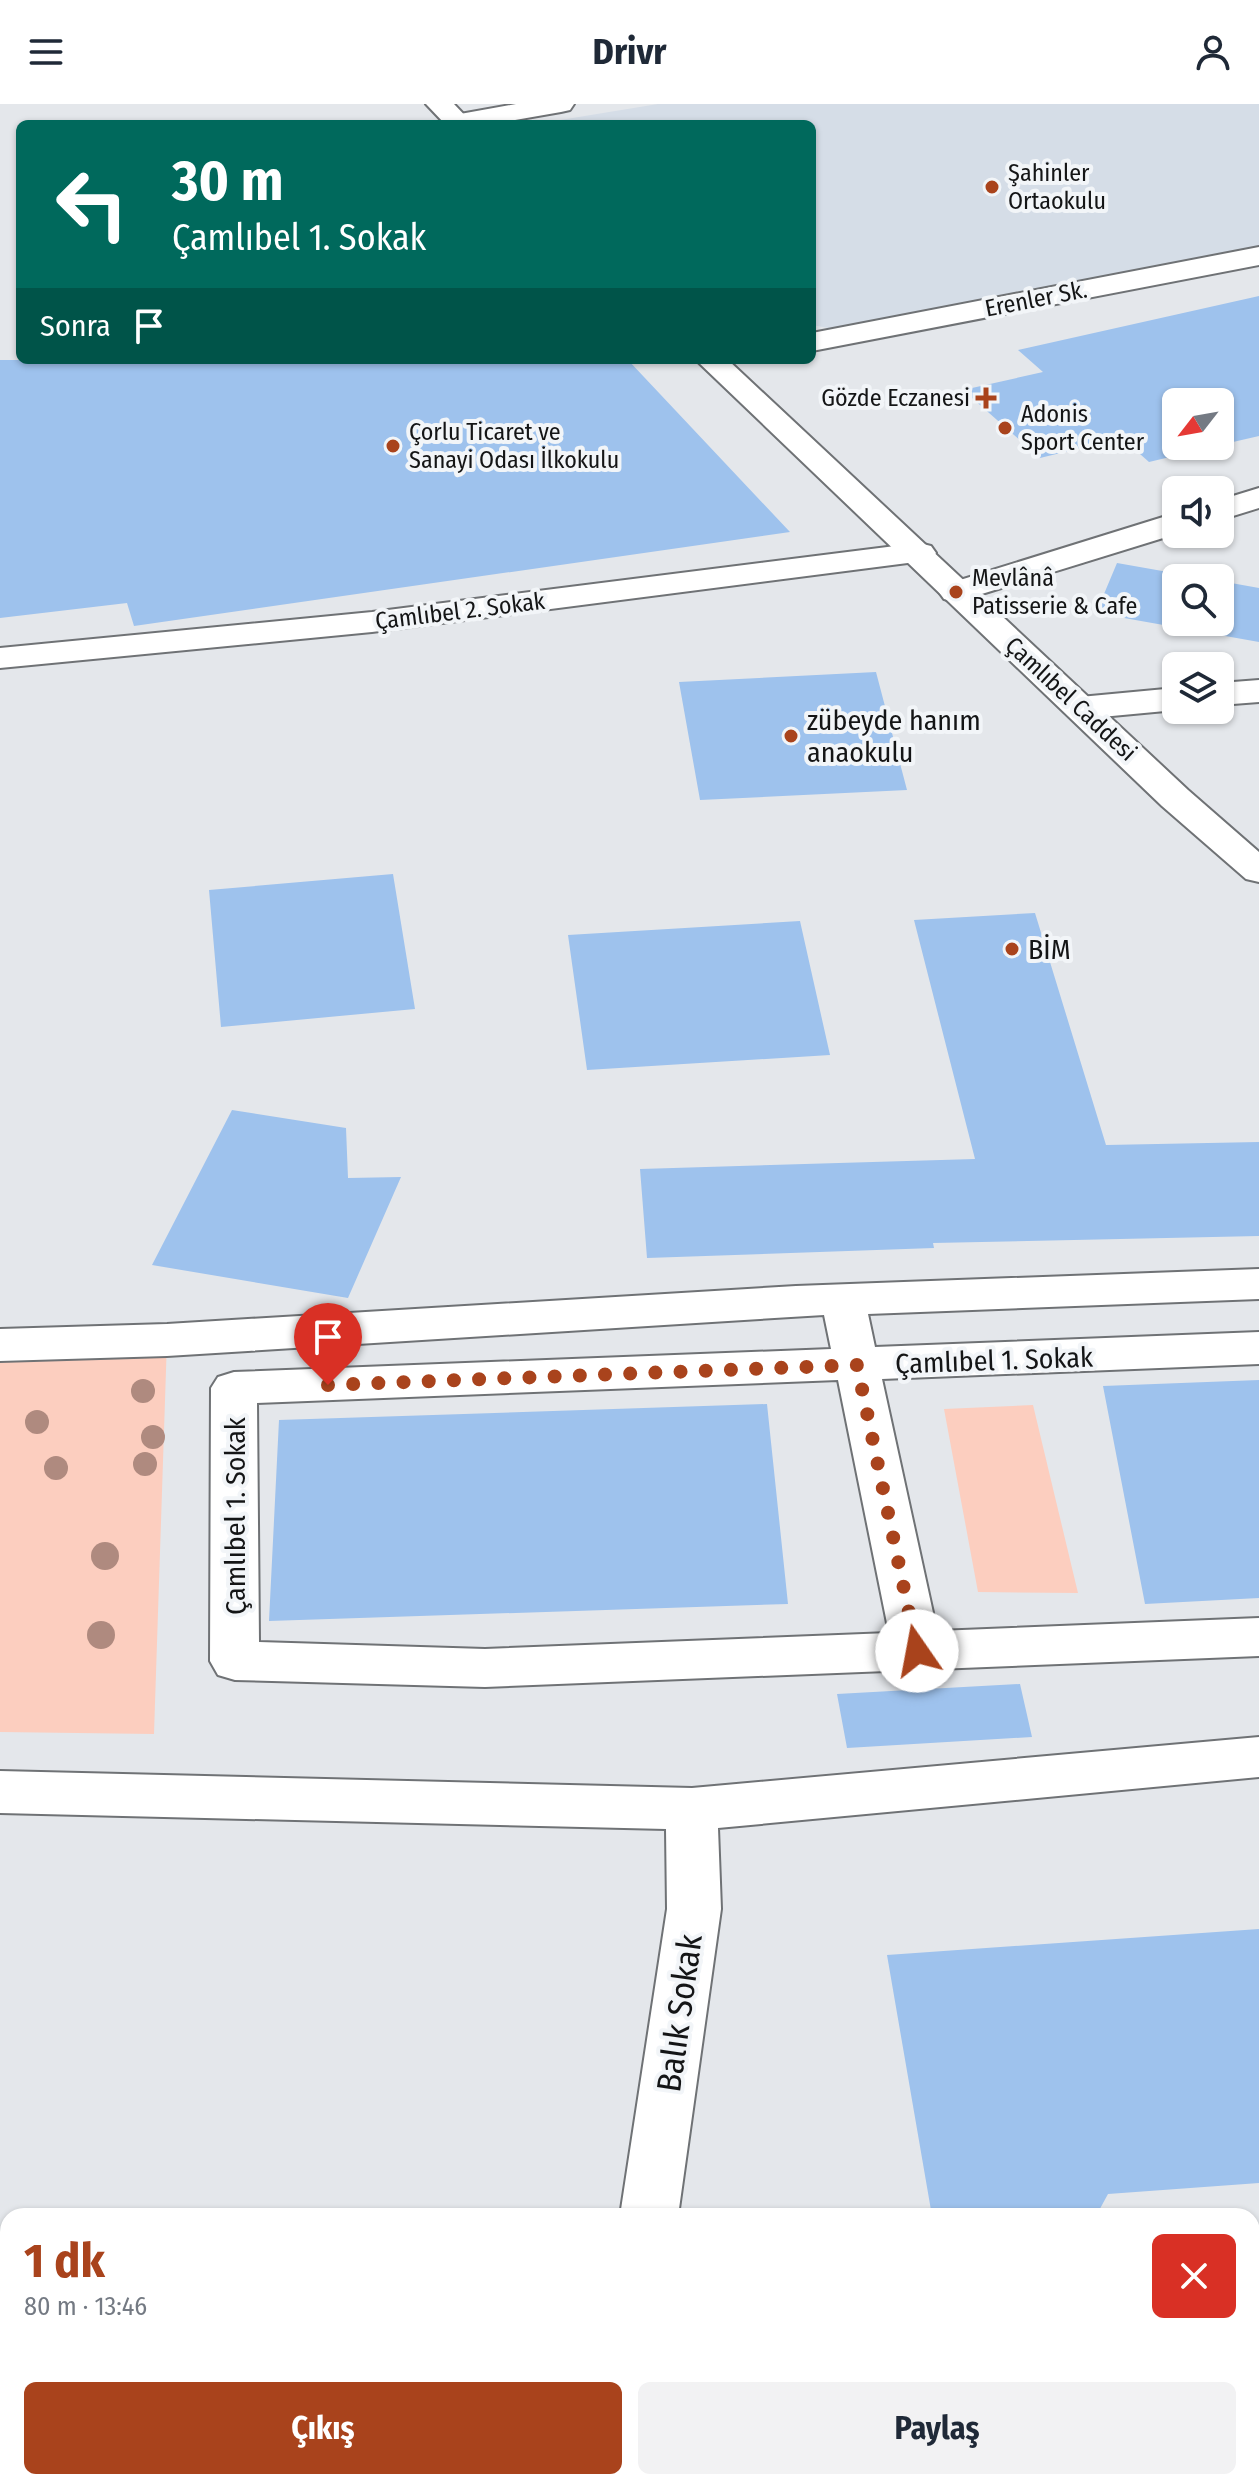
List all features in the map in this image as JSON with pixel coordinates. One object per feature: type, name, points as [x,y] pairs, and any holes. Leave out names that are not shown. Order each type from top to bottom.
[{"type":"street","points":[[452,117],[561,104]]},
{"type":"street","name":"Erenler Sk.","points":[[816,341],[1259,256]]},
{"type":"street","name":"Çamlıbel Caddesi","points":[[717,364],[919,553],[956,592],[1259,871]]},
{"type":"street","points":[[1234,506],[1259,498]]},
{"type":"street","points":[[956,592],[1162,527]]},
{"type":"street","name":"Çamlıbel 2. Sokak","points":[[0,658],[372,622],[919,553]]},
{"type":"street","points":[[1234,693],[1259,691]]},
{"type":"street","points":[[1080,708],[1162,700]]},
{"type":"street","points":[[0,1345],[167,1340],[843,1299],[1259,1284]]},
{"type":"street","points":[[843,1299],[917,1651],[1259,1637]]},
{"type":"street","name":"Çamlıbel 1. Sokak","points":[[917,1651],[485,1668],[235,1661],[234,1388],[1259,1348]]},
{"type":"street","points":[[0,1792],[692,1809],[1259,1757]]},
{"type":"street","name":"Balık Sokak","points":[[650,2208],[694,1909],[692,1809]]},
{"type":"shaded area","name":"Şahinler Ortaokulu","points":[[658,104],[1259,104],[1259,247],[834,329],[816,326],[816,120],[560,120]]},
{"type":"shaded area","points":[[167,1340],[154,1734],[0,1732],[0,1358]]},
{"type":"shaded area","points":[[1033,1405],[1078,1593],[978,1592],[944,1409]]},
{"type":"building","points":[[1259,296],[1259,436],[1234,442],[1234,388],[1162,388],[1162,459],[1149,462],[1122,438],[1040,458],[963,390],[1043,372],[1018,350]]},
{"type":"building","name":"Çorlu Ticaret ve Sanayi Odası İlkokulu","points":[[0,360],[16,360],[16,364],[632,364],[790,532],[134,626],[127,603],[0,618]]},
{"type":"building","points":[[1117,563],[1162,571],[1162,625],[1096,613]]},
{"type":"building","points":[[1234,584],[1259,588],[1259,642],[1225,636],[1234,636]]},
{"type":"building","name":"zübeyde hanım anaokulu","points":[[876,672],[907,790],[700,800],[679,682]]},
{"type":"building","points":[[393,874],[415,1009],[221,1027],[209,890]]},
{"type":"building","points":[[1035,913],[1106,1145],[1259,1142],[1259,1236],[933,1243],[934,1248],[647,1258],[640,1169],[975,1159],[914,920]]},
{"type":"building","points":[[800,921],[830,1055],[587,1070],[568,935]]},
{"type":"building","points":[[232,1110],[346,1128],[348,1178],[401,1177],[348,1298],[152,1265]]},
{"type":"building","points":[[1259,1380],[1259,1598],[1145,1604],[1103,1386]]},
{"type":"building","points":[[767,1404],[788,1604],[269,1621],[279,1420]]},
{"type":"building","points":[[1020,1684],[1032,1737],[847,1748],[837,1694]]},
{"type":"building","points":[[1259,1929],[1259,2183],[1108,2194],[1100,2208],[931,2208],[887,1955]]},
{"type":"place","name":"Şahinler Ortaokulu","points":[[992,187]]},
{"type":"place","name":"Gözde Eczanesi","points":[[986,398]]},
{"type":"place","name":"Adonis Sport Center","points":[[1005,428]]},
{"type":"place","name":"Çorlu Ticaret ve Sanayi Odası İlkokulu","points":[[393,446]]},
{"type":"place","name":"Mevlânâ Patisserie & Cafe","points":[[956,592]]},
{"type":"place","name":"zübeyde hanım anaokulu","points":[[791,736]]},
{"type":"place","name":"BİM","points":[[1012,949]]},
{"type":"route","points":[[328,1385],[857,1365],[917,1651]]}]
